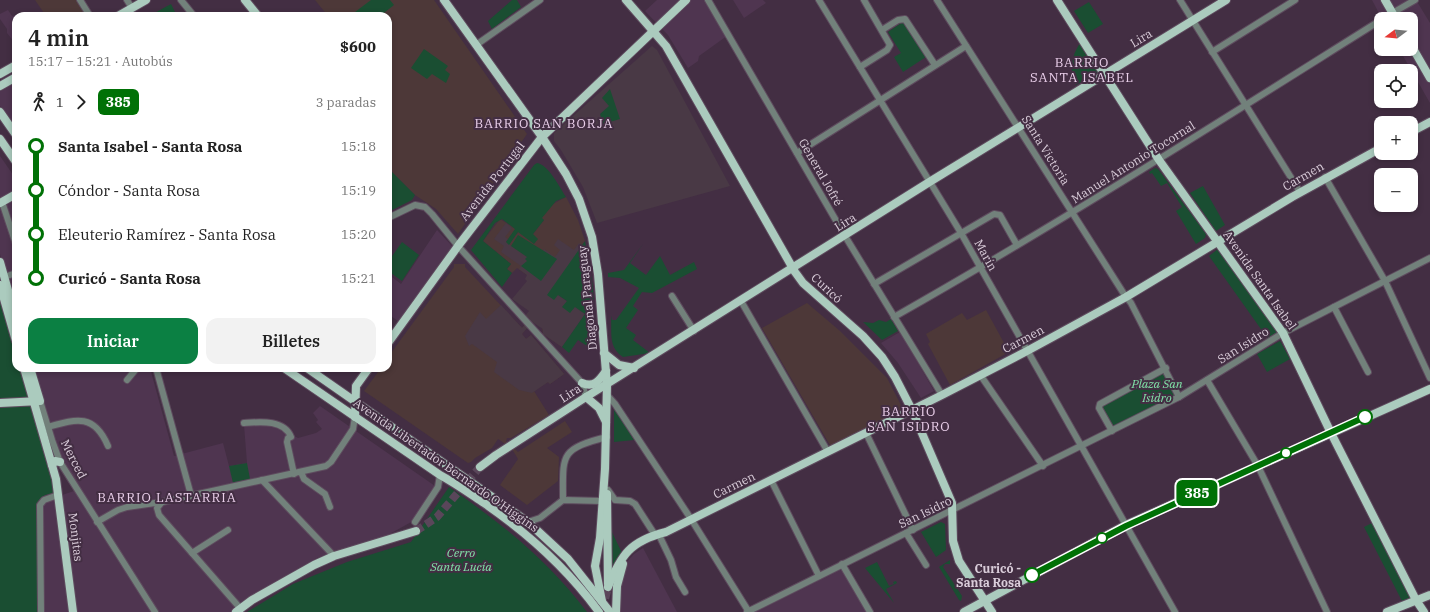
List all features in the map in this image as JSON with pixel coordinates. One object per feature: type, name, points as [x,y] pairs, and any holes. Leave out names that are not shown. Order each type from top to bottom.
[{"type":"main road","points":[[125,12],[146,0]]},
{"type":"main road","points":[[245,0],[255,12]]},
{"type":"main road","name":"Diagonal Paraguay","points":[[444,0],[542,136],[566,174],[589,223],[598,274],[607,384],[607,437],[605,469],[600,538],[595,566],[602,601]]},
{"type":"main road","name":"Curicó","points":[[626,0],[666,46],[792,269],[804,283],[871,344],[895,377],[912,410],[952,503],[953,541],[956,555],[975,588],[992,612]]},
{"type":"main road","name":"Avenida Portugal","points":[[392,331],[542,136],[686,0]]},
{"type":"main road","name":"Avenida Santa Isabel","points":[[1057,0],[1159,160],[1283,333],[1331,433],[1416,600],[1424,612]]},
{"type":"main road","name":"Lira","points":[[480,467],[586,397],[694,331],[931,181],[1226,0]]},
{"type":"main road","points":[[1385,0],[1392,12]]},
{"type":"main road","points":[[1417,56],[1430,78]]},
{"type":"main road","points":[[0,74],[12,67]]},
{"type":"main road","points":[[0,86],[12,79]]},
{"type":"main road","points":[[0,112],[12,129]]},
{"type":"main road","points":[[1418,128],[1430,122]]},
{"type":"main road","points":[[0,139],[12,156]]},
{"type":"main road","name":"Carmen","points":[[608,588],[617,565],[623,555],[634,546],[691,520],[981,376],[1126,298],[1300,192],[1374,152]]},
{"type":"main road","points":[[1,203],[12,196]]},
{"type":"main road","points":[[0,262],[12,304]]},
{"type":"main road","points":[[0,285],[12,327]]},
{"type":"main road","points":[[604,353],[619,365],[634,368]]},
{"type":"main road","points":[[582,384],[588,385],[596,383],[606,371]]},
{"type":"main road","name":"Merced","points":[[26,372],[37,401]]},
{"type":"main road","name":"Merced","points":[[31,372],[52,465]]},
{"type":"main road","name":"Avenida Libertador Bernardo O'Higgins","points":[[290,372],[454,482],[499,513],[537,542],[573,579],[600,612]]},
{"type":"main road","name":"Avenida Libertador Bernardo O'Higgins","points":[[312,372],[528,522],[568,559],[610,612]]},
{"type":"main road","points":[[355,417],[357,383],[366,372]]},
{"type":"main road","points":[[967,610],[1126,526],[1430,389]]},
{"type":"main road","points":[[586,397],[599,408],[607,425]]},
{"type":"main road","points":[[0,403],[37,401]]},
{"type":"main road","points":[[52,465],[55,461],[60,462]]},
{"type":"main road","name":"Monjitas","points":[[52,465],[58,495],[73,612]]},
{"type":"main road","name":"Diagonal Paraguay","points":[[605,469],[607,490],[608,588]]},
{"type":"main road","points":[[944,515],[949,516],[953,520]]},
{"type":"main road","points":[[238,610],[300,571],[334,556],[416,531]]},
{"type":"main road","name":"Carmen","points":[[616,612],[617,586],[622,565],[633,552],[660,535]]},
{"type":"main road","points":[[967,610],[975,598],[975,588]]},
{"type":"main road","points":[[1387,612],[1430,595]]},
{"type":"street","points":[[80,0],[88,12]]},
{"type":"street","points":[[127,0],[132,8]]},
{"type":"street","points":[[181,0],[191,12]]},
{"type":"street","points":[[476,46],[533,2],[540,0]]},
{"type":"street","name":"General Jofré","points":[[708,0],[845,236],[942,395]]},
{"type":"street","name":"Marín","points":[[819,0],[931,181],[1175,612]]},
{"type":"street","points":[[860,67],[890,48],[890,41],[864,0]]},
{"type":"street","name":"Santa Victoria","points":[[937,0],[1126,298],[1131,303],[1166,368],[1179,397]]},
{"type":"street","points":[[1180,0],[1300,192]]},
{"type":"street","points":[[1212,52],[1295,0]]},
{"type":"street","name":"Manuel Antonio Tocornal","points":[[1399,12],[1415,0]]},
{"type":"street","points":[[882,30],[898,20],[905,19],[935,65]]},
{"type":"street","name":"Manuel Antonio Tocornal","points":[[894,317],[980,268],[1159,160],[1374,23]]},
{"type":"street","points":[[797,153],[966,46]]},
{"type":"street","points":[[1326,177],[1386,281],[1430,378]]},
{"type":"street","points":[[1,203],[12,233]]},
{"type":"street","points":[[392,216],[415,205],[425,207],[582,384],[586,397]]},
{"type":"street","points":[[874,284],[991,215],[997,214],[1017,246]]},
{"type":"street","name":"San Isidro","points":[[748,612],[1179,397],[1283,333],[1430,258]]},
{"type":"street","points":[[4,277],[12,274]]},
{"type":"street","points":[[672,296],[694,331]]},
{"type":"street","points":[[741,301],[828,452]]},
{"type":"street","points":[[1334,307],[1368,372]]},
{"type":"street","points":[[1112,431],[1099,408],[1100,404],[1166,368]]},
{"type":"street","points":[[127,380],[134,372]]},
{"type":"street","points":[[157,372],[191,495]]},
{"type":"street","points":[[981,376],[1043,466]]},
{"type":"street","points":[[1207,380],[1258,466],[1327,612]]},
{"type":"street","points":[[607,395],[615,404],[691,520],[748,612]]},
{"type":"street","name":"Merced","points":[[37,401],[60,462],[155,612]]},
{"type":"street","points":[[97,522],[123,509],[324,467],[330,464],[353,429],[355,417]]},
{"type":"street","points":[[48,427],[76,419],[84,420],[98,429],[108,446]]},
{"type":"street","points":[[244,423],[272,422],[290,435],[291,437],[286,441],[294,474]]},
{"type":"street","points":[[866,433],[913,530]]},
{"type":"street","points":[[563,500],[563,467],[567,456],[584,444],[607,437]]},
{"type":"street","points":[[301,472],[304,479],[325,494],[330,507]]},
{"type":"street","points":[[415,522],[438,487],[440,474]]},
{"type":"street","points":[[262,480],[334,556]]},
{"type":"street","points":[[771,480],[819,576]]},
{"type":"street","points":[[607,490],[616,500],[630,501],[635,504],[660,535],[671,560],[676,577],[685,592]]},
{"type":"street","points":[[41,612],[40,504],[44,500],[58,495]]},
{"type":"street","points":[[528,522],[540,518],[563,500],[602,501]]},
{"type":"street","points":[[162,502],[158,506],[158,513],[238,610]]},
{"type":"street","points":[[192,553],[228,530]]},
{"type":"street","points":[[906,533],[926,565]]},
{"type":"street","points":[[842,564],[870,612]]},
{"type":"shaded area","points":[[35,0],[77,0],[85,12],[43,12]]},
{"type":"shaded area","points":[[315,0],[434,0],[527,134],[458,234],[436,209],[415,195],[392,172],[392,12],[325,12]]},
{"type":"shaded area","points":[[657,0],[712,0],[731,33],[699,56],[698,61],[688,68],[668,35],[645,11]]},
{"type":"shaded area","points":[[733,0],[763,0],[766,3],[744,18]]},
{"type":"shaded area","points":[[1372,0],[1416,0],[1430,23],[1430,103],[1418,82],[1418,64],[1408,64],[1403,56],[1418,56],[1418,12],[1378,12]]},
{"type":"shaded area","points":[[8,10],[12,16],[12,39],[0,19],[0,14]]},
{"type":"shaded area","points":[[652,46],[657,50],[730,186],[597,223],[583,187],[554,141],[554,133]]},
{"type":"shaded area","points":[[12,82],[12,123],[0,106],[0,89]]},
{"type":"shaded area","points":[[0,156],[12,173],[12,296],[0,254]]},
{"type":"shaded area","points":[[566,197],[578,220],[585,241],[547,295],[562,347],[543,334],[541,318],[537,316],[522,334],[526,339],[531,335],[564,374],[550,384],[548,382],[534,391],[549,415],[511,438],[507,438],[506,441],[518,452],[565,421],[572,432],[547,448],[559,457],[558,481],[527,505],[500,485],[518,459],[512,449],[501,441],[498,439],[492,448],[468,463],[364,391],[378,372],[392,372],[392,352],[454,267],[454,264],[465,264],[465,267],[522,328],[534,313],[537,282],[517,268],[512,273],[507,269],[511,264],[483,241],[500,219],[516,229],[506,242],[509,244],[518,232],[533,234],[544,220],[541,218],[553,204]]},
{"type":"shaded area","points":[[506,223],[512,228],[505,237],[508,239],[506,242],[533,261],[529,271],[544,249],[555,257],[560,250],[554,245],[558,239],[574,250],[579,243],[582,246],[575,257],[558,295],[585,314],[562,347],[543,334],[543,329],[532,322],[522,334],[526,339],[531,335],[564,374],[550,384],[548,382],[532,393],[519,390],[494,372],[497,362],[472,344],[469,346],[465,336],[480,312],[486,319],[501,305],[522,328],[530,319],[525,316],[529,311],[512,299],[527,281],[525,279],[527,275],[519,269],[521,266],[501,252],[504,246],[494,239]]},
{"type":"shaded area","points":[[437,230],[452,246],[398,321],[392,317],[392,277],[401,284]]},
{"type":"shaded area","points":[[807,303],[840,331],[887,378],[903,409],[831,447],[762,328]]},
{"type":"shaded area","points":[[986,310],[1009,352],[950,385],[928,344],[930,342],[926,334],[962,313],[967,320]]},
{"type":"shaded area","points":[[900,332],[934,391],[921,398],[898,363],[881,343]]},
{"type":"shaded area","points":[[33,372],[151,372],[174,456],[223,443],[229,466],[247,463],[244,425],[272,424],[298,438],[316,433],[322,429],[316,422],[318,420],[313,413],[320,406],[435,486],[413,521],[377,541],[317,558],[244,600],[231,612],[43,612],[43,503],[80,489],[56,446]]},
{"type":"shaded area","points":[[643,548],[677,612],[618,612],[618,586],[623,566],[634,554]]},
{"type":"shaded area","points":[[842,566],[868,612],[755,612],[755,611]]},
{"type":"green space","points":[[371,0],[390,0],[394,5],[385,12],[355,12]]},
{"type":"green space","points":[[512,0],[517,0],[521,7],[492,29],[488,21]]},
{"type":"green space","points":[[1089,2],[1103,24],[1088,33],[1074,11]]},
{"type":"green space","points":[[171,4],[175,12],[156,12]]},
{"type":"green space","points":[[904,21],[926,57],[903,72],[894,57],[901,53],[888,32]]},
{"type":"green space","points":[[1080,43],[1098,72],[1076,85],[1072,74],[1072,64],[1073,58]]},
{"type":"green space","points":[[424,49],[448,66],[445,70],[450,74],[446,83],[432,74],[427,79],[411,68]]},
{"type":"green space","points":[[610,89],[620,119],[603,124],[600,114],[609,106],[602,98]]},
{"type":"green space","points":[[537,163],[545,167],[566,197],[556,201],[542,218],[544,220],[533,234],[538,239],[534,244],[518,232],[509,245],[506,242],[515,229],[502,219],[495,223],[483,241],[511,264],[507,269],[512,273],[502,287],[471,250]]},
{"type":"green space","points":[[1155,168],[1158,169],[1206,234],[1205,238],[1196,244],[1176,211],[1182,207],[1167,183],[1161,186],[1152,173],[1150,174],[1149,172]]},
{"type":"green space","points":[[392,172],[415,195],[412,200],[392,210]]},
{"type":"green space","points":[[1203,186],[1225,225],[1216,231],[1190,193]]},
{"type":"green space","points":[[518,235],[557,259],[541,281],[521,266],[527,261],[525,259],[527,257],[511,246]]},
{"type":"green space","points":[[585,241],[593,287],[595,348],[593,350],[578,340],[569,353],[562,347],[585,314],[575,307],[570,313],[562,307],[567,301],[558,295],[554,300],[547,295]]},
{"type":"green space","points":[[402,242],[419,255],[402,281],[392,274],[392,256]]},
{"type":"green space","points":[[643,244],[630,263],[646,275],[660,256],[670,275],[694,262],[697,269],[652,293],[642,292],[633,306],[638,310],[626,328],[636,335],[633,340],[650,353],[623,357],[618,353],[613,344],[611,334],[611,316],[612,320],[616,320],[639,288],[620,278],[608,277],[608,273],[624,270]]},
{"type":"green space","points":[[1218,249],[1278,332],[1268,339],[1209,256]]},
{"type":"green space","points":[[0,298],[12,340],[12,372],[21,372],[55,493],[45,495],[37,506],[40,612],[0,612]]},
{"type":"green space","points":[[891,319],[898,331],[882,340],[863,322],[873,323],[879,320],[886,322]]},
{"type":"green space","points":[[1280,341],[1290,359],[1267,372],[1257,354]]},
{"type":"green space","name":"Plaza San Isidro","points":[[1163,372],[1175,395],[1112,428],[1101,407]]},
{"type":"green space","points":[[614,405],[634,440],[614,442]]},
{"type":"green space","points":[[247,463],[250,479],[233,483],[229,466]]},
{"type":"green space","name":"Cerro Santa Lucía","points":[[449,487],[505,529],[540,559],[572,593],[587,612],[247,612],[293,584],[347,562],[411,542]]},
{"type":"green space","points":[[941,522],[945,524],[946,550],[936,557],[921,532]]},
{"type":"green space","points":[[1372,523],[1411,597],[1402,601],[1364,527]]},
{"type":"green space","points":[[611,530],[622,553],[612,572]]},
{"type":"green space","points":[[950,560],[950,564],[945,564],[943,567],[962,596],[961,601],[939,567]]},
{"type":"green space","points":[[877,562],[889,586],[894,584],[893,582],[896,581],[897,583],[886,589],[894,603],[865,568]]},
{"type":"tunnel","points":[[416,531],[437,517],[480,467]]},
{"type":"tunnel","points":[[602,610],[608,588]]},
{"type":"bus line","name":"385","points":[[1032,575],[1126,526],[1365,417]]},
{"type":"place","name":"Curicó - Santa Rosa","points":[[1032,575]]},
{"type":"district","name":"BARRIO SANTA ISABEL","points":[[1082,70]]},
{"type":"district","name":"BARRIO SAN BORJA","points":[[544,123]]},
{"type":"district","name":"BARRIO SAN ISIDRO","points":[[909,418]]},
{"type":"district","name":"BARRIO LASTARRIA","points":[[167,497]]}]
